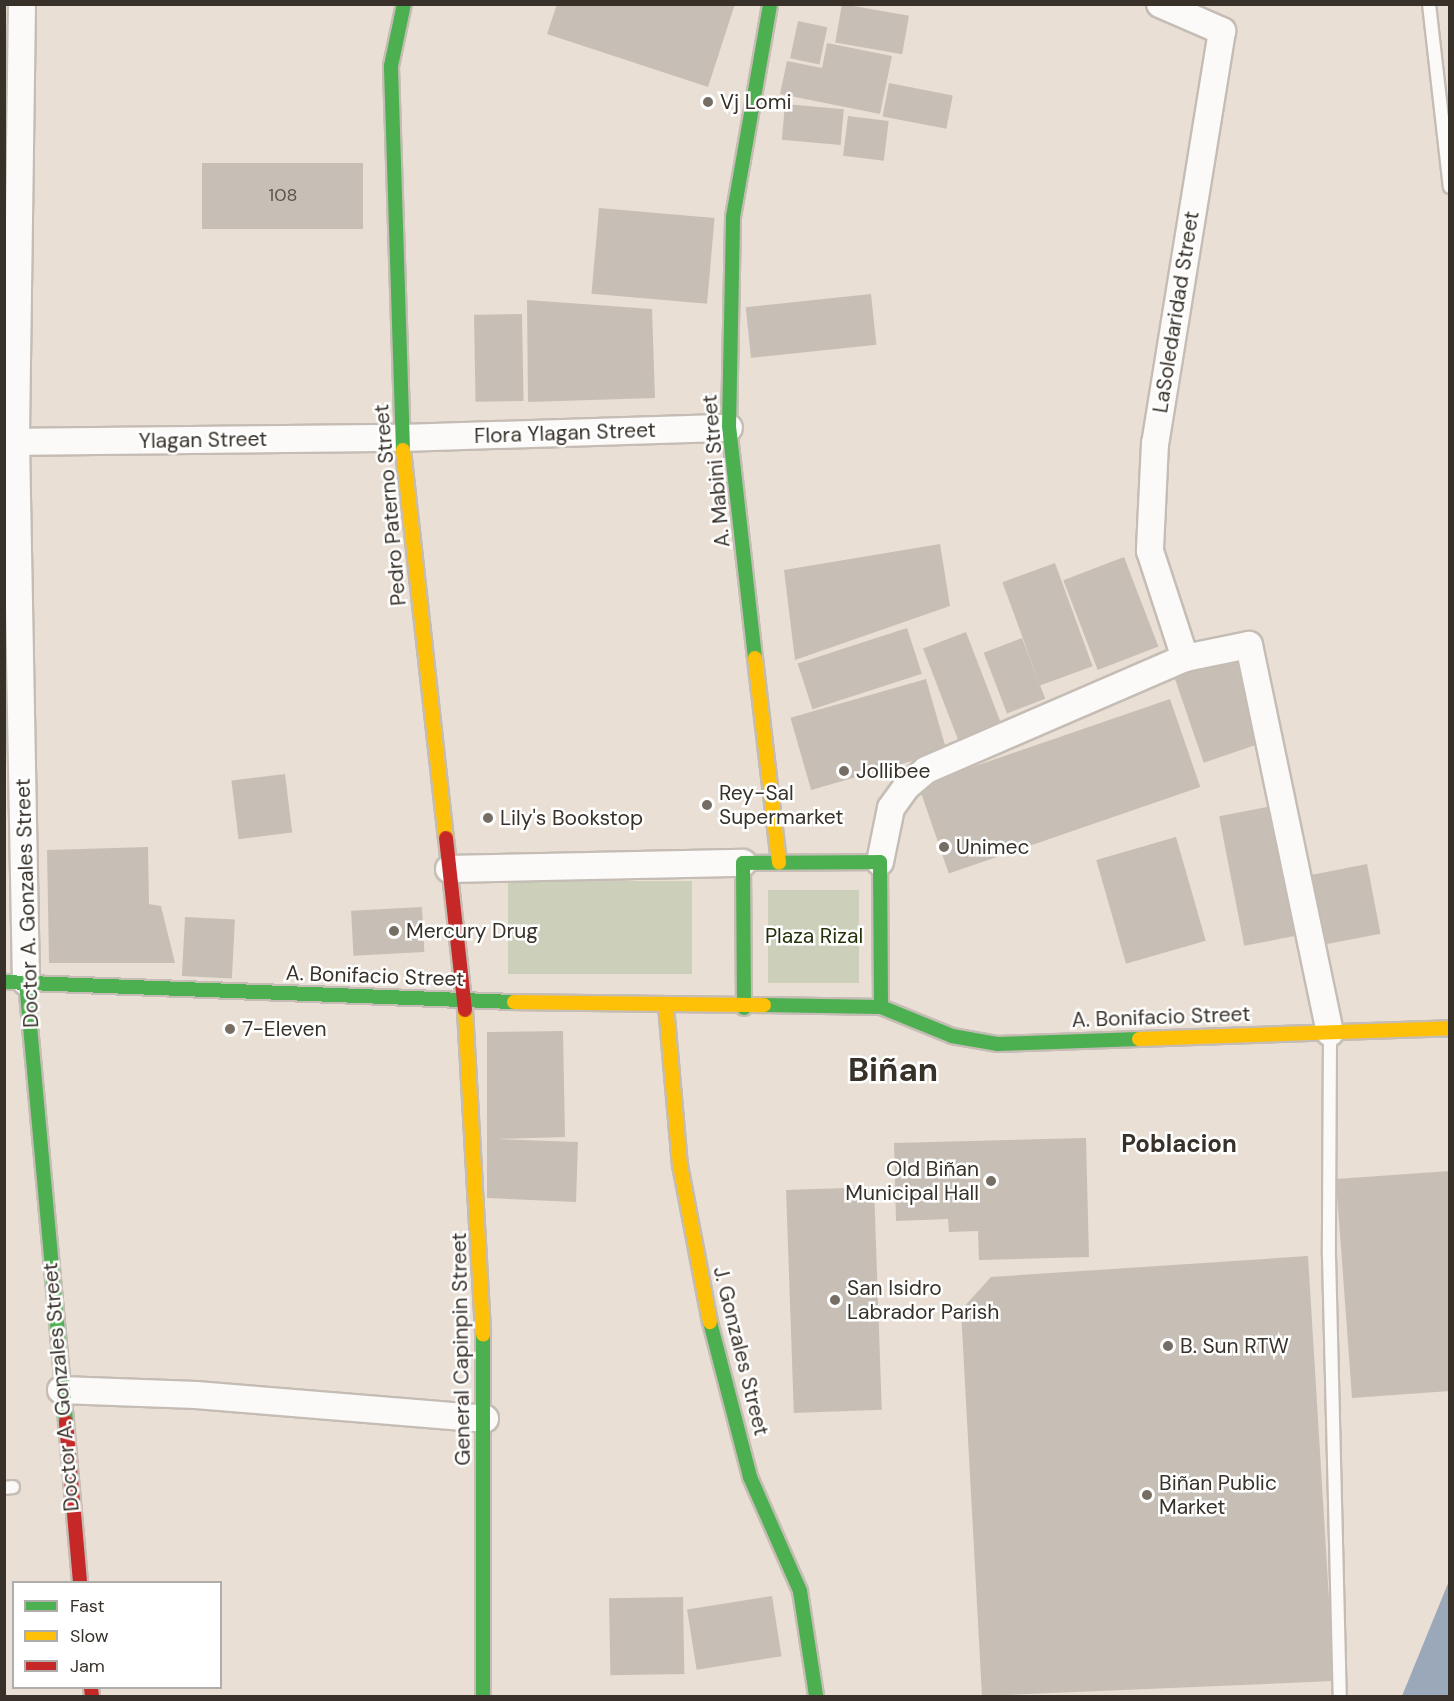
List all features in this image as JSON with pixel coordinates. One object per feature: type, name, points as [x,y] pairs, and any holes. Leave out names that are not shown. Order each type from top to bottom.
[{"type":"street","name":"Doctor A. Gonzales Street","points":[[22,4],[10,442],[15,982],[80,1581]]},
{"type":"street","name":"Pedro Paterno Street","points":[[404,4],[391,66],[402,438],[464,1001]]},
{"type":"street","name":"A. Mabini Street","points":[[770,4],[733,217],[729,428],[779,863]]},
{"type":"street","name":"LaSoledaridad Street","points":[[1160,4],[1222,31],[1155,443],[1150,551],[1185,658]]},
{"type":"street","name":"Flora Ylagan Street","points":[[402,438],[729,428]]},
{"type":"street","name":"Ylagan Street","points":[[10,442],[402,438]]},
{"type":"street","points":[[881,1007],[880,862],[891,808],[906,787],[926,770],[1185,658],[1249,645],[1330,1033]]},
{"type":"street","points":[[449,869],[880,862]]},
{"type":"street","points":[[743,863],[744,1008]]},
{"type":"street","name":"A. Bonifacio Street","points":[[15,982],[464,1001],[744,1008],[881,1007],[952,1036],[998,1044],[1449,1028]]},
{"type":"street","name":"General Capinpin Street","points":[[464,1001],[480,1239],[484,1419],[483,1696]]},
{"type":"street","name":"J. Gonzales Street","points":[[666,1006],[680,1165],[701,1287],[750,1477],[800,1591],[816,1696]]},
{"type":"street","points":[[61,1390],[196,1395],[484,1419]]},
{"type":"lane","points":[[1429,4],[1449,187]]},
{"type":"lane","points":[[1330,1033],[1329,1256],[1340,1696]]},
{"type":"green space","points":[[508,881],[692,881],[692,974],[508,974]]},
{"type":"green space","name":"Plaza Rizal","points":[[768,890],[859,890],[859,983],[768,983]]},
{"type":"water","points":[[1449,1581],[1449,1696],[1402,1696]]},
{"type":"building","points":[[557,4],[735,4],[708,87],[547,34]]},
{"type":"building","points":[[842,4],[909,16],[902,54],[835,42]]},
{"type":"building","points":[[798,21],[827,27],[819,64],[790,58]]},
{"type":"building","points":[[827,43],[892,56],[880,114],[780,94],[787,61],[822,68]]},
{"type":"building","points":[[889,83],[953,95],[946,129],[883,116]]},
{"type":"building","points":[[785,104],[844,109],[841,145],[782,140]]},
{"type":"building","points":[[848,116],[889,121],[884,161],[843,156]]},
{"type":"building","points":[[202,163],[363,163],[363,229],[202,229]]},
{"type":"building","points":[[599,208],[715,218],[707,304],[592,294]]},
{"type":"building","points":[[871,294],[876,345],[751,358],[746,307]]},
{"type":"building","points":[[527,300],[652,309],[655,398],[528,402]]},
{"type":"building","points":[[522,314],[524,401],[476,402],[474,315]]},
{"type":"building","points":[[940,544],[950,606],[795,660],[784,570]]},
{"type":"building","points":[[1124,557],[1158,647],[1098,670],[1063,580]]},
{"type":"building","points":[[1055,563],[1093,666],[1040,686],[1002,582]]},
{"type":"building","points":[[907,628],[922,674],[812,709],[798,664]]},
{"type":"building","points":[[966,632],[1001,724],[959,741],[923,648]]},
{"type":"building","points":[[1022,638],[1045,699],[1007,713],[984,653]]},
{"type":"building","points":[[1234,654],[1264,742],[1204,763],[1173,675]]},
{"type":"building","points":[[926,679],[947,751],[811,790],[790,718]]},
{"type":"building","points":[[1170,699],[1200,787],[949,874],[918,786]]},
{"type":"building","points":[[285,774],[292,833],[239,839],[231,781]]},
{"type":"building","points":[[1277,805],[1302,935],[1244,946],[1219,816]]},
{"type":"building","points":[[1176,837],[1206,941],[1126,964],[1096,860]]},
{"type":"building","points":[[148,847],[149,904],[161,906],[175,963],[49,963],[47,850]]},
{"type":"building","points":[[1367,864],[1381,934],[1317,946],[1303,876]]},
{"type":"building","points":[[422,907],[424,952],[353,956],[351,911]]},
{"type":"building","points":[[185,917],[235,920],[232,979],[182,976]]},
{"type":"building","points":[[563,1031],[565,1137],[497,1139],[578,1142],[576,1202],[487,1198],[487,1032]]},
{"type":"building","name":"Old Biñan Municipal Hall","points":[[1086,1138],[1089,1257],[979,1260],[978,1231],[949,1232],[948,1219],[896,1221],[894,1143]]},
{"type":"building","points":[[1450,1171],[1450,1391],[1352,1398],[1336,1179]]},
{"type":"building","name":"San Isidro Labrador Parish","points":[[874,1187],[882,1410],[794,1413],[786,1190]]},
{"type":"building","name":"Biñan Public Market","points":[[1308,1256],[1334,1681],[982,1696],[961,1310],[991,1277]]},
{"type":"building","points":[[772,1596],[782,1656],[697,1670],[687,1609]]},
{"type":"building","points":[[683,1597],[684,1674],[610,1675],[609,1598]]},
{"type":"traffic: fast","points":[[403,450],[391,66],[404,4]]},
{"type":"traffic: fast","points":[[755,658],[729,428],[733,217],[770,4]]},
{"type":"traffic: fast","points":[[744,1008],[743,863],[880,862],[881,1007]]},
{"type":"traffic: fast","points":[[4,982],[514,1002]]},
{"type":"traffic: fast","points":[[26,982],[66,1422]]},
{"type":"traffic: fast","points":[[764,1005],[881,1007],[952,1036],[998,1044],[1139,1039]]},
{"type":"traffic: fast","points":[[710,1322],[750,1477],[800,1591],[816,1696]]},
{"type":"traffic: fast","points":[[483,1335],[483,1696]]},
{"type":"traffic: slow","points":[[403,450],[446,838]]},
{"type":"traffic: slow","points":[[755,658],[779,863]]},
{"type":"traffic: slow","points":[[514,1002],[764,1005]]},
{"type":"traffic: slow","points":[[666,1006],[680,1165],[710,1322]]},
{"type":"traffic: slow","points":[[465,1010],[483,1335]]},
{"type":"traffic: slow","points":[[1139,1039],[1450,1028]]},
{"type":"traffic: jam","points":[[446,838],[465,1010]]},
{"type":"traffic: jam","points":[[66,1422],[80,1581]]},
{"type":"traffic: jam","points":[[91,1689],[92,1696]]},
{"type":"place","name":"Vj Lomi","points":[[708,102]]},
{"type":"place","name":"Jollibee","points":[[844,771]]},
{"type":"place","name":"Rey-Sal Supermarket","points":[[707,805]]},
{"type":"place","name":"Lily's Bookstop","points":[[488,818]]},
{"type":"place","name":"Unimec","points":[[944,847]]},
{"type":"place","name":"Mercury Drug","points":[[394,931]]},
{"type":"place","name":"7-Eleven","points":[[230,1029]]},
{"type":"place","name":"Old Biñan Municipal Hall","points":[[991,1181]]},
{"type":"place","name":"San Isidro Labrador Parish","points":[[835,1300]]},
{"type":"place","name":"B. Sun RTW","points":[[1168,1346]]},
{"type":"place","name":"Biñan Public Market","points":[[1147,1495]]},
{"type":"district","name":"Biñan","points":[[893,1070]]},
{"type":"district","name":"Poblacion","points":[[1179,1144]]}]
